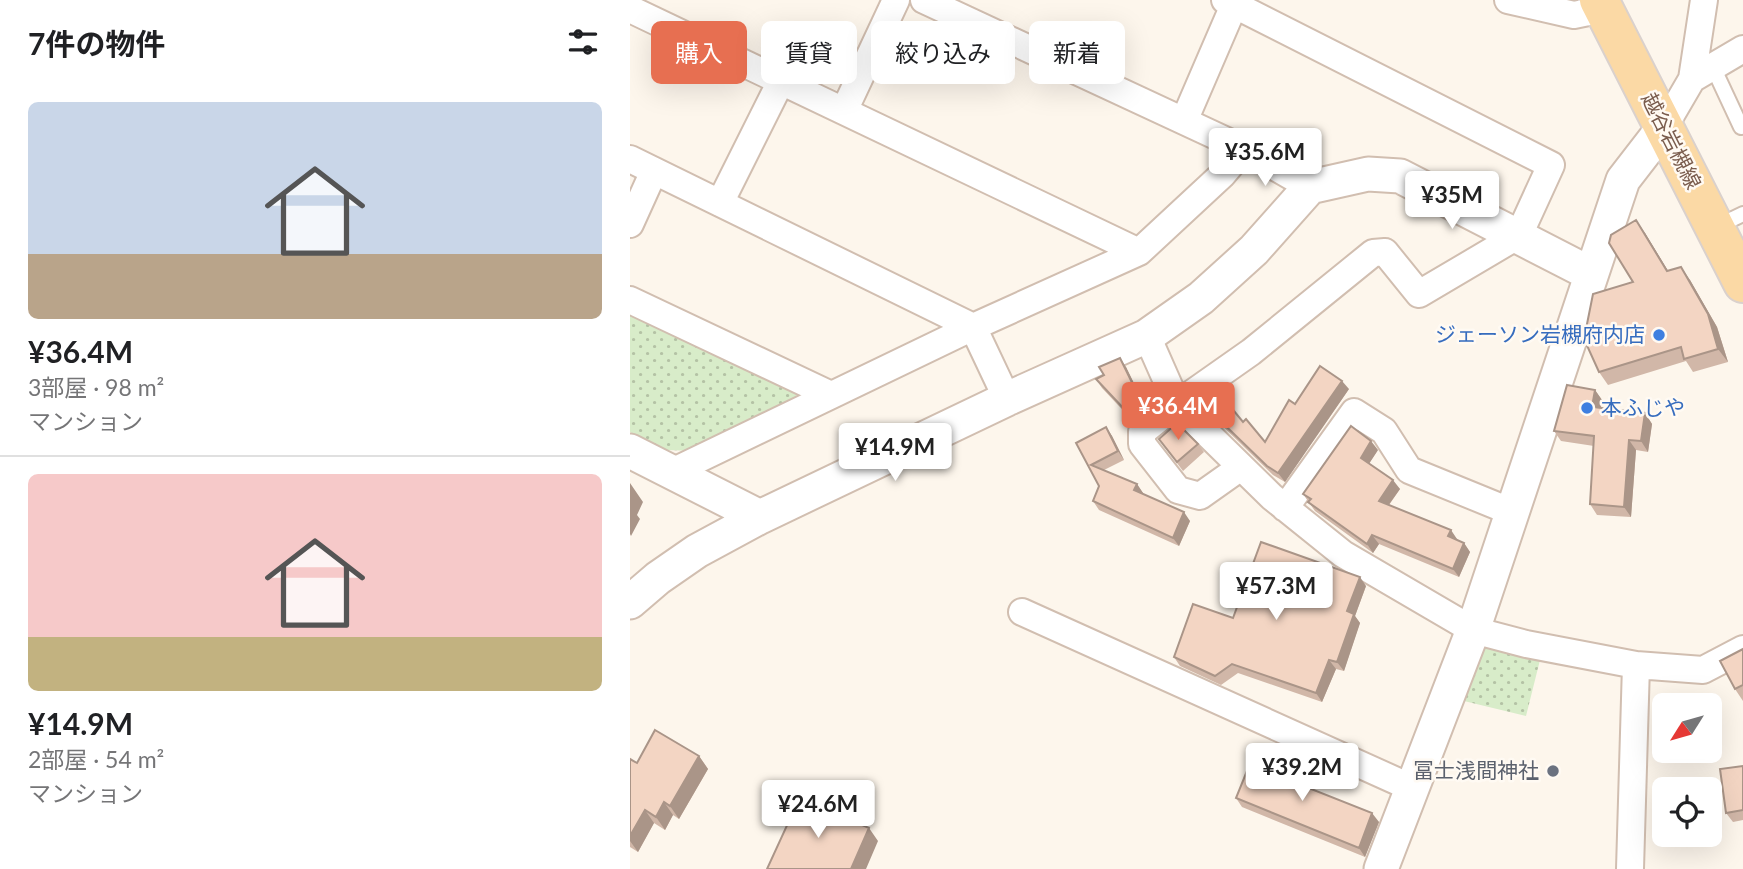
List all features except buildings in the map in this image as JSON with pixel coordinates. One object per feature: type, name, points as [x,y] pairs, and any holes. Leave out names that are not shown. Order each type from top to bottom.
[{"type":"main road","name":"越谷岩槻線","points":[[1601,4],[1664,127],[1729,221],[1743,283]]},
{"type":"street","points":[[844,111],[896,0]]},
{"type":"street","points":[[924,0],[978,11],[1184,121],[1244,149],[1311,187]]},
{"type":"street","points":[[1508,0],[1573,15],[1601,4]]},
{"type":"street","points":[[1702,73],[1704,0]]},
{"type":"street","points":[[1184,121],[1230,2],[1551,165],[1519,235],[1419,294],[1385,252],[1373,253],[1251,352],[1142,432],[1142,443],[1178,490],[1200,496],[1241,467]]},
{"type":"street","points":[[630,9],[761,71]]},
{"type":"street","points":[[1381,869],[1473,630],[1622,180],[1702,73],[1743,49]]},
{"type":"street","points":[[720,203],[780,84]]},
{"type":"street","points":[[787,84],[1139,252]]},
{"type":"street","points":[[674,471],[972,327],[1139,252],[1222,175],[1244,149]]},
{"type":"street","points":[[630,159],[972,327],[1007,399]]},
{"type":"street","points":[[630,224],[654,171]]},
{"type":"street","points":[[631,600],[697,551],[760,517],[1007,399],[1147,336],[1201,298],[1254,250],[1311,187],[1368,174],[1400,176],[1591,274]]},
{"type":"street","points":[[630,300],[831,395]]},
{"type":"street","points":[[1147,336],[1177,404],[1285,508],[1343,554],[1473,630],[1527,644],[1636,665],[1703,670],[1743,649]]},
{"type":"street","points":[[1285,508],[1354,412],[1384,431],[1409,470],[1512,512]]},
{"type":"street","points":[[630,451],[760,517]]},
{"type":"street","points":[[1022,611],[1412,788]]},
{"type":"street","points":[[1630,869],[1636,665]]},
{"type":"lane","points":[[1702,73],[1741,127]]},
{"type":"green space","points":[[630,312],[796,392],[797,402],[692,451],[667,450],[630,432]]},
{"type":"green space","points":[[1487,638],[1542,652],[1526,716],[1464,701]]},
{"type":"place","name":"ジェーソン岩槻府内店","points":[[1659,335]]},
{"type":"place","name":"本ふじや","points":[[1587,408]]},
{"type":"place","name":"冨士浅間神社","points":[[1553,771]]}]
